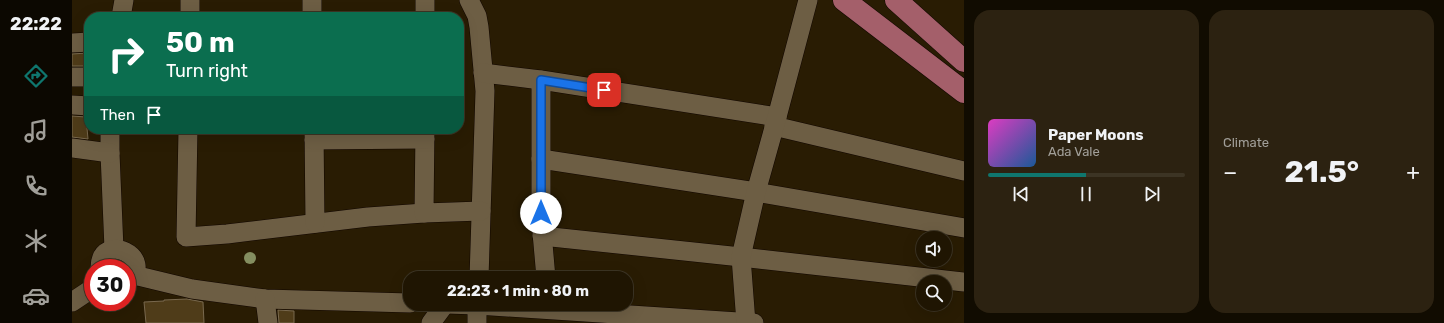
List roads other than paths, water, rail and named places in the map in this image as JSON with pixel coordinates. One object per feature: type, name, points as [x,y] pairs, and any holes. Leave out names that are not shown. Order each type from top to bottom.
[{"type":"main road","points":[[844,0],[964,92]]},
{"type":"main road","points":[[896,0],[964,61]]},
{"type":"street","points":[[122,12],[124,0]]},
{"type":"street","points":[[190,0],[190,12]]},
{"type":"street","points":[[312,0],[312,12]]},
{"type":"street","points":[[425,0],[425,12]]},
{"type":"street","points":[[469,0],[477,16],[485,91],[479,271]]},
{"type":"street","points":[[603,311],[749,322],[741,256],[756,192],[808,0]]},
{"type":"street","points":[[72,43],[84,42]]},
{"type":"street","points":[[484,73],[541,80],[776,121],[964,171]]},
{"type":"street","points":[[72,77],[84,77]]},
{"type":"street","points":[[541,80],[542,236],[545,271]]},
{"type":"street","points":[[72,105],[84,106]]},
{"type":"street","points":[[110,134],[114,249]]},
{"type":"street","points":[[188,134],[186,236],[227,234],[316,223],[424,213],[481,211]]},
{"type":"street","points":[[316,223],[314,134],[425,134],[424,213]]},
{"type":"street","points":[[72,148],[110,153]]},
{"type":"street","points":[[541,159],[756,192],[964,228]]},
{"type":"street","points":[[542,236],[741,256],[964,282]]},
{"type":"street","points":[[101,259],[104,254],[114,249],[125,251],[130,254],[132,259]]},
{"type":"street","points":[[136,279],[192,289],[265,299],[403,303]]},
{"type":"street","points":[[72,302],[84,294]]},
{"type":"street","points":[[265,299],[268,323]]},
{"type":"street","points":[[431,323],[440,311]]}]
